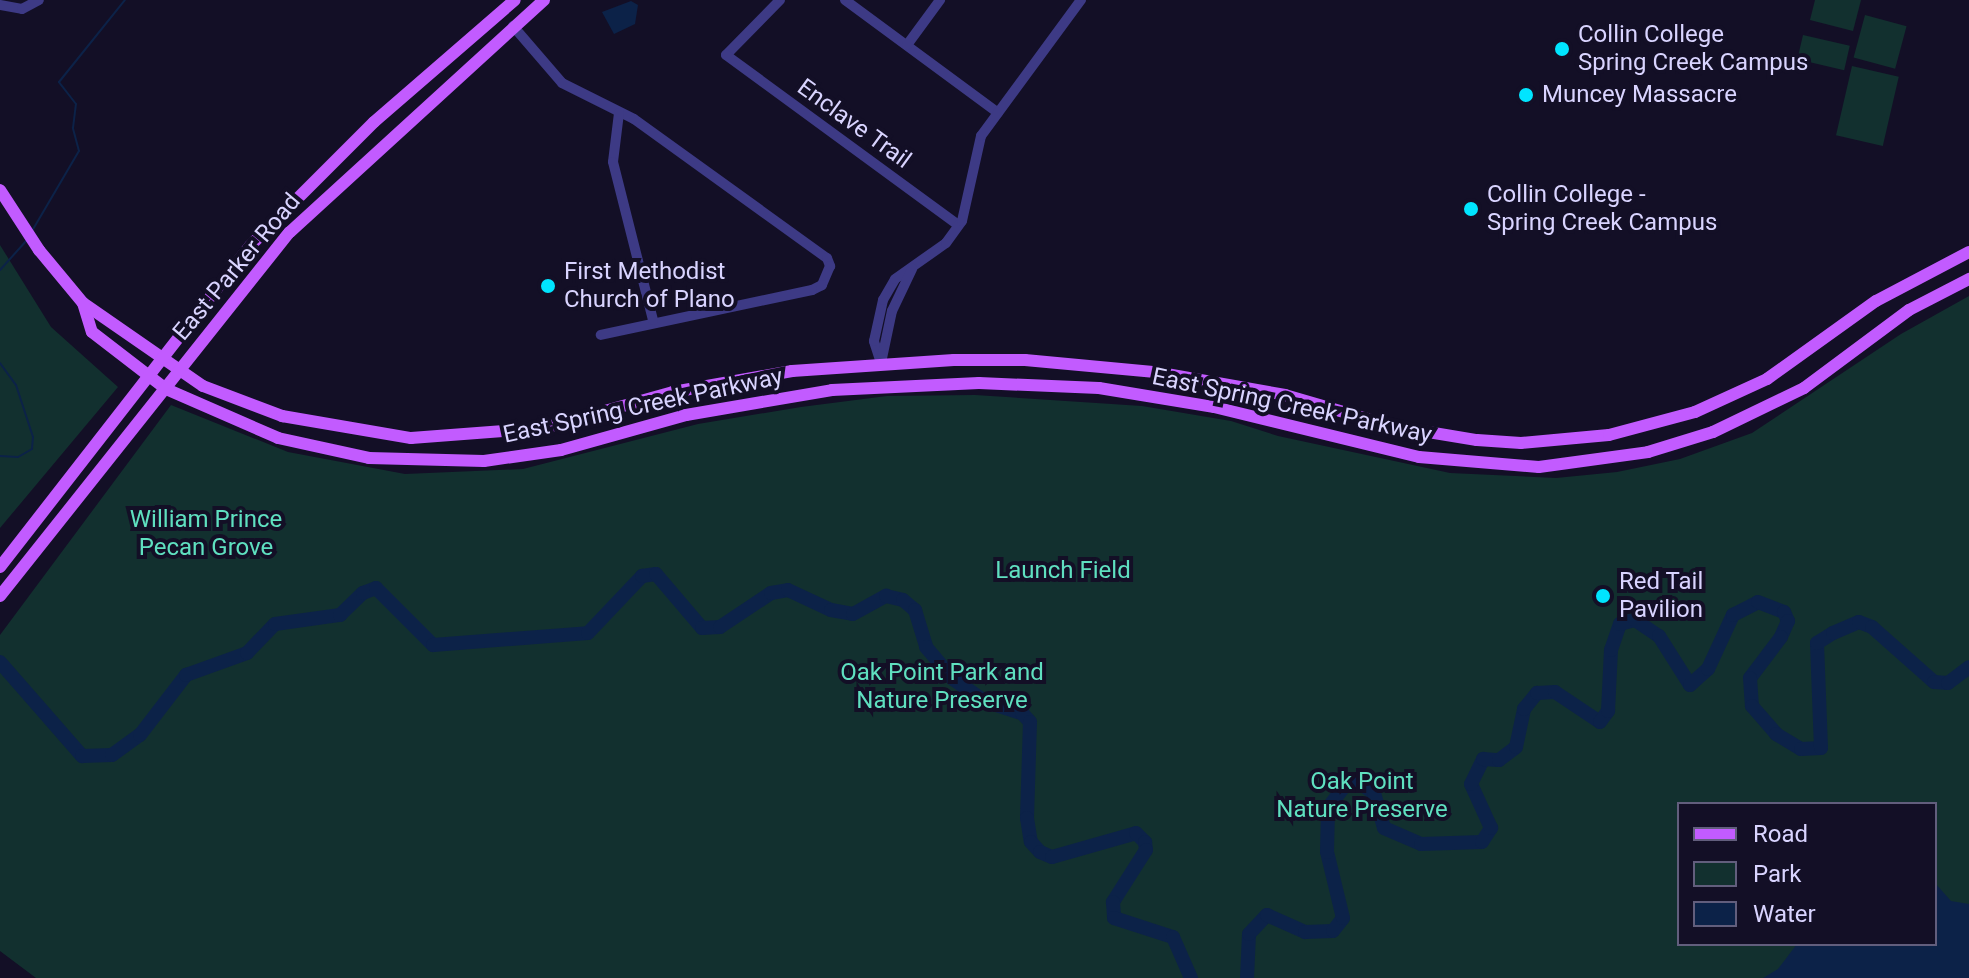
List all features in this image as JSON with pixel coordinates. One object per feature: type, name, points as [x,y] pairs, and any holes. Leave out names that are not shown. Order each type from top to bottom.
[{"type":"main road","name":"East Parker Road","points":[[0,567],[151,378],[250,246],[336,159],[515,0]]},
{"type":"main road","name":"East Parker Road","points":[[0,596],[290,232],[544,0]]},
{"type":"main road","points":[[501,11],[513,26]]},
{"type":"main road","points":[[336,159],[349,175]]},
{"type":"main road","points":[[0,190],[83,303]]},
{"type":"main road","name":"East Spring Creek Parkway","points":[[83,303],[180,372],[282,416],[411,438],[544,428],[622,406],[770,374],[881,363],[1025,360],[1111,367],[1271,393],[1392,426],[1521,443],[1609,435],[1695,412],[1806,355],[1876,301],[1969,252]]},
{"type":"main road","name":"East Spring Creek Parkway","points":[[83,303],[92,332],[166,389],[278,438],[369,458],[484,461],[561,450],[732,405],[883,385],[1099,388],[1214,407],[1452,462],[1539,467],[1648,452],[1734,423],[1804,388],[1909,310],[1969,279]]},
{"type":"main road","points":[[881,363],[883,385]]},
{"type":"main road","points":[[1724,399],[1734,423]]},
{"type":"main road","points":[[622,406],[629,430]]},
{"type":"main road","points":[[1337,436],[1343,412]]},
{"type":"street","points":[[5,7],[39,0]]},
{"type":"street","name":"Enclave Trail","points":[[780,0],[726,55],[958,225]]},
{"type":"street","points":[[845,0],[998,113]]},
{"type":"street","points":[[907,45],[940,0]]},
{"type":"street","points":[[881,363],[892,311],[912,269],[946,243],[970,200],[981,136],[1081,0]]},
{"type":"street","points":[[513,26],[549,72],[619,113],[827,258],[830,266],[822,285],[812,290],[653,320],[601,335]]},
{"type":"street","points":[[619,113],[613,162],[653,320]]},
{"type":"green space","points":[[1815,0],[1861,0],[1853,31],[1810,20]]},
{"type":"green space","points":[[1865,15],[1907,26],[1895,69],[1854,58]]},
{"type":"green space","points":[[1803,35],[1850,46],[1844,70],[1797,59]]},
{"type":"green space","points":[[1852,66],[1899,77],[1883,146],[1836,135]]},
{"type":"green space","points":[[0,245],[51,327],[118,387],[0,528]]},
{"type":"green space","name":"Oak Point Park and Nature Preserve","points":[[1969,296],[1969,978],[36,978],[0,951],[0,635],[171,405],[288,452],[405,474],[523,469],[698,424],[887,396],[975,395],[1142,406],[1231,421],[1278,436],[1450,473],[1556,478],[1617,472],[1680,459],[1752,433],[1901,334]]},
{"type":"water","points":[[631,1],[638,5],[635,24],[614,34],[602,12]]},
{"type":"water","points":[[1937,885],[1951,901],[1969,904],[1969,978],[1763,978],[1778,969],[1795,946],[1937,946]]},
{"type":"waterway","points":[[32,231],[79,151],[73,128],[76,104],[59,82],[125,0]]},
{"type":"waterway","points":[[0,270],[27,240]]},
{"type":"waterway","points":[[0,363],[16,385],[33,437],[32,449],[18,457],[0,456]]},
{"type":"waterway","points":[[0,662],[82,756],[112,755],[140,735],[186,675],[247,653],[275,624],[340,615],[363,593],[376,588],[433,645],[588,633],[642,576],[656,574],[702,628],[720,627],[771,593],[788,590],[831,610],[853,614],[886,596],[903,600],[915,610],[926,647],[953,679],[984,701],[1022,713],[1030,722],[1027,818],[1031,842],[1040,852],[1052,857],[1136,833],[1145,842],[1146,850],[1113,902],[1114,918],[1173,937],[1191,978]]},
{"type":"waterway","points":[[1247,978],[1249,934],[1267,915],[1305,932],[1333,931],[1343,918],[1327,852],[1328,808],[1347,783],[1360,783],[1374,793],[1384,828],[1421,844],[1482,842],[1491,828],[1471,784],[1483,759],[1499,760],[1516,747],[1524,709],[1537,693],[1555,692],[1600,722],[1608,711],[1611,650],[1620,624],[1635,620],[1659,636],[1690,685],[1708,669],[1733,615],[1758,602],[1784,612],[1788,621],[1781,637],[1750,678],[1752,706],[1776,734],[1801,749],[1821,748],[1817,643],[1833,633],[1859,622],[1872,627],[1934,682],[1948,683],[1969,667]]},
{"type":"place","name":"Collin College Spring Creek Campus","points":[[1562,49]]},
{"type":"place","name":"Muncey Massacre","points":[[1526,95]]},
{"type":"place","name":"Collin College - Spring Creek Campus","points":[[1471,209]]},
{"type":"place","name":"First Methodist Church of Plano","points":[[548,286]]},
{"type":"place","name":"Red Tail Pavilion","points":[[1603,596]]},
{"type":"park label","name":"William Prince Pecan Grove","points":[[206,534]]},
{"type":"park label","name":"Launch Field","points":[[1063,571]]},
{"type":"park label","name":"Oak Point Nature Preserve","points":[[1362,796]]}]
